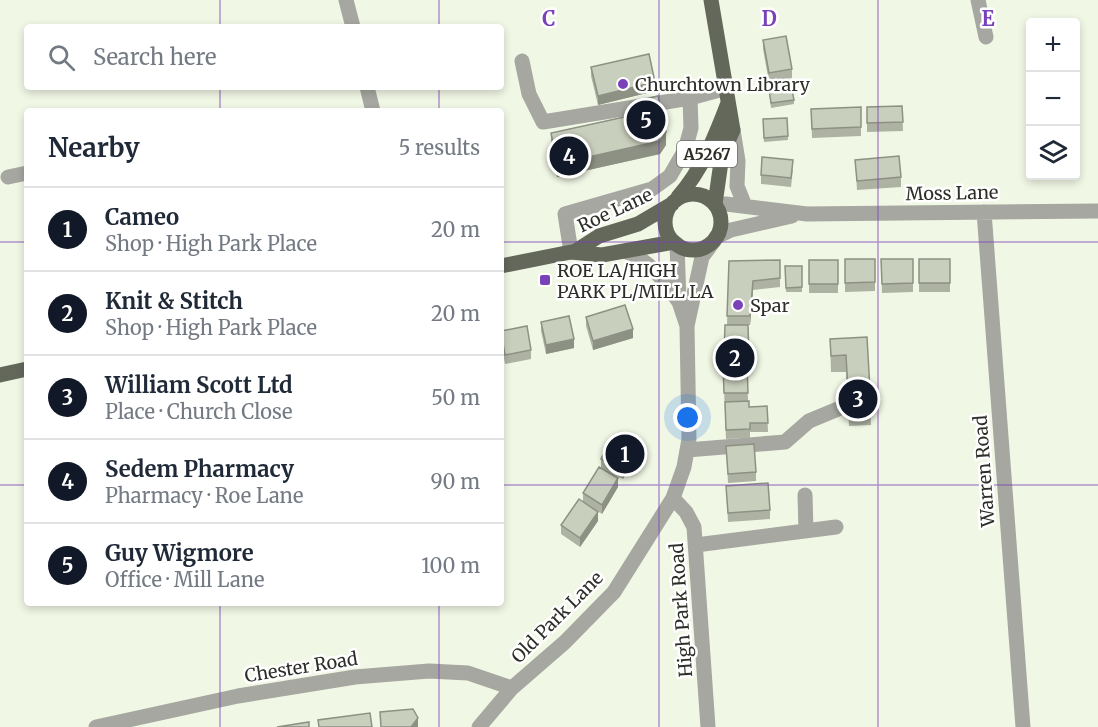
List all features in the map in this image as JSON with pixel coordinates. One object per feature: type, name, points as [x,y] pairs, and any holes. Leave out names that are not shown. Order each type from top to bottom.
[{"type":"main road","name":"A5267","points":[[711,0],[733,130],[722,155],[715,204]]},
{"type":"main road","name":"A5267","points":[[674,202],[686,188],[706,156],[728,96]]},
{"type":"main road","points":[[692,194],[708,198],[715,204],[721,221],[715,239],[707,246],[692,250],[676,243],[666,228],[667,211],[674,202],[692,194]]},
{"type":"main road","name":"Roe Lane","points":[[573,252],[599,236],[638,224],[674,202]]},
{"type":"main road","name":"Roe Lane","points":[[504,265],[573,252],[603,255],[676,243]]},
{"type":"main road","points":[[0,375],[24,370]]},
{"type":"street","points":[[346,0],[352,24]]},
{"type":"street","points":[[978,0],[986,37]]},
{"type":"street","points":[[522,61],[528,94],[543,122],[690,98],[728,96]]},
{"type":"street","points":[[368,90],[372,108]]},
{"type":"street","points":[[573,252],[565,214],[652,189],[670,176],[685,150],[691,128],[690,98]]},
{"type":"street","points":[[733,130],[738,161],[737,186],[746,206]]},
{"type":"street","points":[[8,177],[24,174]]},
{"type":"street","name":"Moss Lane","points":[[715,204],[807,214],[1098,211]]},
{"type":"street","name":"Warren Road","points":[[984,212],[1023,727]]},
{"type":"street","name":"Moss Lane","points":[[715,239],[721,234],[747,225],[807,214]]},
{"type":"street","points":[[687,326],[702,257],[715,239]]},
{"type":"street","points":[[676,243],[679,302],[687,326]]},
{"type":"street","points":[[625,251],[651,265],[679,302]]},
{"type":"street","name":"Old Park Lane","points":[[479,727],[512,688],[565,642],[614,592],[673,498],[684,467],[689,439],[687,326]]},
{"type":"street","points":[[687,450],[785,442],[809,421],[838,409]]},
{"type":"street","points":[[805,495],[806,531]]},
{"type":"street","name":"High Park Road","points":[[673,498],[686,512],[694,527],[708,727]]},
{"type":"street","points":[[696,545],[836,528]]},
{"type":"street","name":"Chester Road","points":[[96,727],[238,696],[355,677],[429,671],[468,673],[512,688]]},
{"type":"building","points":[[786,36],[792,69],[769,73],[763,40]]},
{"type":"building","name":"Churchtown Library","points":[[649,54],[655,82],[598,96],[591,67]]},
{"type":"building","points":[[790,80],[794,100],[771,103],[768,83]]},
{"type":"building","points":[[658,96],[666,132],[660,141],[557,164],[551,133],[634,115],[631,103]]},
{"type":"building","points":[[902,106],[903,122],[867,123],[867,107]]},
{"type":"building","points":[[861,107],[861,127],[812,129],[811,109]]},
{"type":"building","points":[[787,118],[788,136],[764,138],[763,119]]},
{"type":"building","points":[[899,156],[901,177],[857,181],[855,160]]},
{"type":"building","points":[[762,157],[793,160],[791,178],[761,175]]},
{"type":"building","points":[[845,259],[875,259],[875,282],[845,283]]},
{"type":"building","points":[[881,259],[913,259],[913,283],[882,284]]},
{"type":"building","points":[[919,259],[950,259],[950,283],[919,283]]},
{"type":"building","points":[[780,260],[780,278],[753,281],[750,316],[727,316],[729,261]]},
{"type":"building","points":[[809,260],[838,260],[838,284],[809,284]]},
{"type":"building","points":[[785,266],[802,266],[802,287],[786,288]]},
{"type":"building","points":[[625,305],[633,329],[593,341],[586,317]]},
{"type":"building","points":[[569,316],[574,339],[546,345],[541,322]]},
{"type":"building","points":[[725,325],[748,325],[749,356],[724,355]]},
{"type":"building","points":[[527,326],[531,350],[505,355],[504,330]]},
{"type":"building","points":[[867,337],[871,408],[849,409],[846,355],[831,356],[830,339]]},
{"type":"building","points":[[747,363],[748,393],[724,393],[723,364]]},
{"type":"building","points":[[749,401],[749,407],[767,406],[768,423],[750,423],[750,429],[726,430],[725,402]]},
{"type":"building","points":[[622,434],[637,441],[623,470],[601,459],[609,443],[616,446]]},
{"type":"building","points":[[754,444],[756,472],[728,474],[726,446]]},
{"type":"building","points":[[599,467],[618,478],[602,505],[583,493]]},
{"type":"building","points":[[768,483],[770,510],[728,513],[726,486]]},
{"type":"building","points":[[579,499],[598,512],[580,538],[561,525]]},
{"type":"building","points":[[413,709],[418,718],[411,727],[381,727],[380,712]]},
{"type":"building","points":[[370,713],[372,727],[319,727],[318,720]]},
{"type":"building","points":[[309,722],[309,727],[277,727]]},
{"type":"place","name":"Churchtown Library","points":[[623,84]]},
{"type":"place","name":"Guy Wigmore","points":[[646,120]]},
{"type":"place","name":"Sedem Pharmacy","points":[[569,156]]},
{"type":"place","name":"ROE LA/HIGH PARK PL/MILL LA","points":[[545,280]]},
{"type":"place","name":"Spar","points":[[738,305]]},
{"type":"place","name":"Knit & Stitch","points":[[735,358]]},
{"type":"place","name":"William Scott Ltd","points":[[858,399]]},
{"type":"place","name":"Cameo","points":[[625,454]]}]
